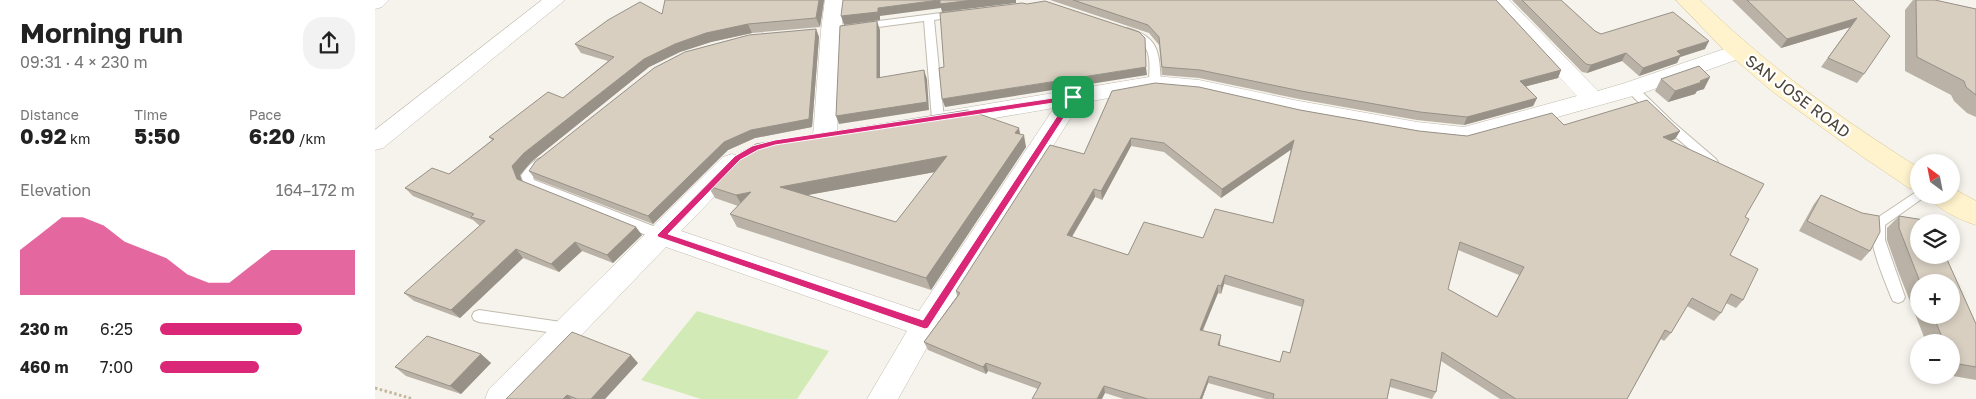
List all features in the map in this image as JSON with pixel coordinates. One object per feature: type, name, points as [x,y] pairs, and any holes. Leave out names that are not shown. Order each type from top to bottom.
[{"type":"main road","name":"SAN JOSE ROAD","points":[[1687,0],[1739,50],[1805,103],[1910,175]]},
{"type":"main road","points":[[1958,204],[1976,214]]},
{"type":"street","points":[[375,3],[379,0]]},
{"type":"street","points":[[375,142],[555,0]]},
{"type":"street","points":[[800,139],[835,135],[835,0]]},
{"type":"street","points":[[1498,0],[1594,100]]},
{"type":"street","points":[[929,121],[1155,83],[1199,86],[1299,109],[1417,130],[1464,135],[1632,89],[1739,50]]},
{"type":"street","points":[[882,399],[925,325],[1073,97]]},
{"type":"street","points":[[500,399],[737,158],[749,151]]},
{"type":"street","points":[[661,235],[925,325]]},
{"type":"lane","points":[[836,30],[965,13]]},
{"type":"lane","points":[[929,18],[929,121]]},
{"type":"lane","points":[[1113,26],[1144,37],[1152,45],[1155,83]]},
{"type":"lane","points":[[1632,89],[1669,125],[1712,162]]},
{"type":"lane","points":[[551,154],[527,176],[529,183],[661,235]]},
{"type":"lane","points":[[1898,298],[1877,240],[1879,223],[1910,201]]},
{"type":"lane","points":[[479,316],[568,329]]},
{"type":"path","points":[[375,388],[413,399]]},
{"type":"green space","points":[[697,311],[829,351],[797,399],[701,399],[641,380]]},
{"type":"building","points":[[665,0],[819,0],[816,18],[748,24],[706,33],[675,44],[644,59],[524,153],[512,166],[517,179],[636,227],[607,255],[575,242],[551,264],[516,249],[451,310],[404,293],[485,221],[471,217],[474,214],[405,188],[432,168],[449,174],[494,139],[489,137],[548,92],[563,98],[614,57],[575,44],[608,20],[640,2],[662,14]]},
{"type":"building","points":[[843,0],[939,0],[878,8],[878,12],[841,16]]},
{"type":"building","points":[[940,0],[973,0],[940,4]]},
{"type":"building","points":[[1073,0],[1496,0],[1561,70],[1520,81],[1537,98],[1467,117],[1420,112],[1301,91],[1200,70],[1162,67],[1159,37],[1148,25]]},
{"type":"building","points":[[1522,0],[1561,0],[1595,31],[1601,34],[1673,12],[1709,41],[1677,51],[1681,55],[1643,68],[1626,53],[1591,65],[1586,64]]},
{"type":"building","points":[[1747,0],[1853,0],[1890,36],[1864,74],[1828,58],[1857,18],[1787,39]]},
{"type":"building","points":[[1916,0],[1935,0],[1976,9],[1976,95],[1966,87],[1964,81],[1917,57]]},
{"type":"building","points":[[1045,1],[1139,32],[1145,38],[1146,67],[942,99],[939,68],[944,67],[940,13]]},
{"type":"building","points":[[877,21],[877,78],[924,70],[927,102],[836,116],[840,26]]},
{"type":"building","points":[[816,29],[809,119],[751,130],[724,142],[648,216],[529,171],[535,162],[654,68],[685,52],[749,35]]},
{"type":"building","points":[[1699,66],[1710,77],[1700,81],[1702,82],[1675,91],[1661,79]]},
{"type":"building","points":[[1155,83],[1199,87],[1300,110],[1419,131],[1467,136],[1552,113],[1564,125],[1647,100],[1680,131],[1663,137],[1764,184],[1745,217],[1749,219],[1730,255],[1758,269],[1743,300],[1731,294],[1721,313],[1692,298],[1671,333],[1665,330],[1627,399],[1516,399],[1442,352],[1436,392],[1391,379],[1387,399],[1273,399],[1274,394],[1209,376],[1200,399],[1148,399],[1104,386],[1097,399],[1032,399],[1041,383],[986,363],[983,367],[924,342],[960,293],[956,291],[1050,145],[1084,154],[1112,91]],"holes":[[[1131,138],[1164,143],[1222,189],[1294,140],[1273,223],[1215,209],[1203,238],[1144,222],[1128,255],[1067,235],[1094,189],[1101,191]],[[1460,242],[1524,267],[1497,317],[1448,289]],[[1225,275],[1304,300],[1290,353],[1283,351],[1280,362],[1218,345],[1221,335],[1200,330],[1218,285],[1221,286]]]},
{"type":"building","points":[[968,110],[1019,128],[1015,133],[1024,135],[926,278],[730,214],[751,192],[736,195],[708,186],[740,153],[756,144]],"holes":[[[947,156],[896,222],[780,187]]]},
{"type":"building","points":[[1821,195],[1862,213],[1879,216],[1880,232],[1870,251],[1807,221]]},
{"type":"building","points":[[1899,216],[1910,218],[1910,256],[1899,228]]},
{"type":"building","points":[[1913,264],[1949,264],[1954,274],[1917,274]]},
{"type":"building","points":[[1960,288],[1976,324],[1976,367],[1960,364],[1960,334],[1941,334],[1937,324],[1960,324]]},
{"type":"building","points":[[572,332],[631,355],[591,399],[577,399],[567,395],[563,399],[506,399]]},
{"type":"building","points":[[427,336],[481,354],[450,386],[395,367]]},
{"type":"route","points":[[1073,97],[925,325],[661,235],[737,158],[755,148],[775,143],[1073,97]]}]
